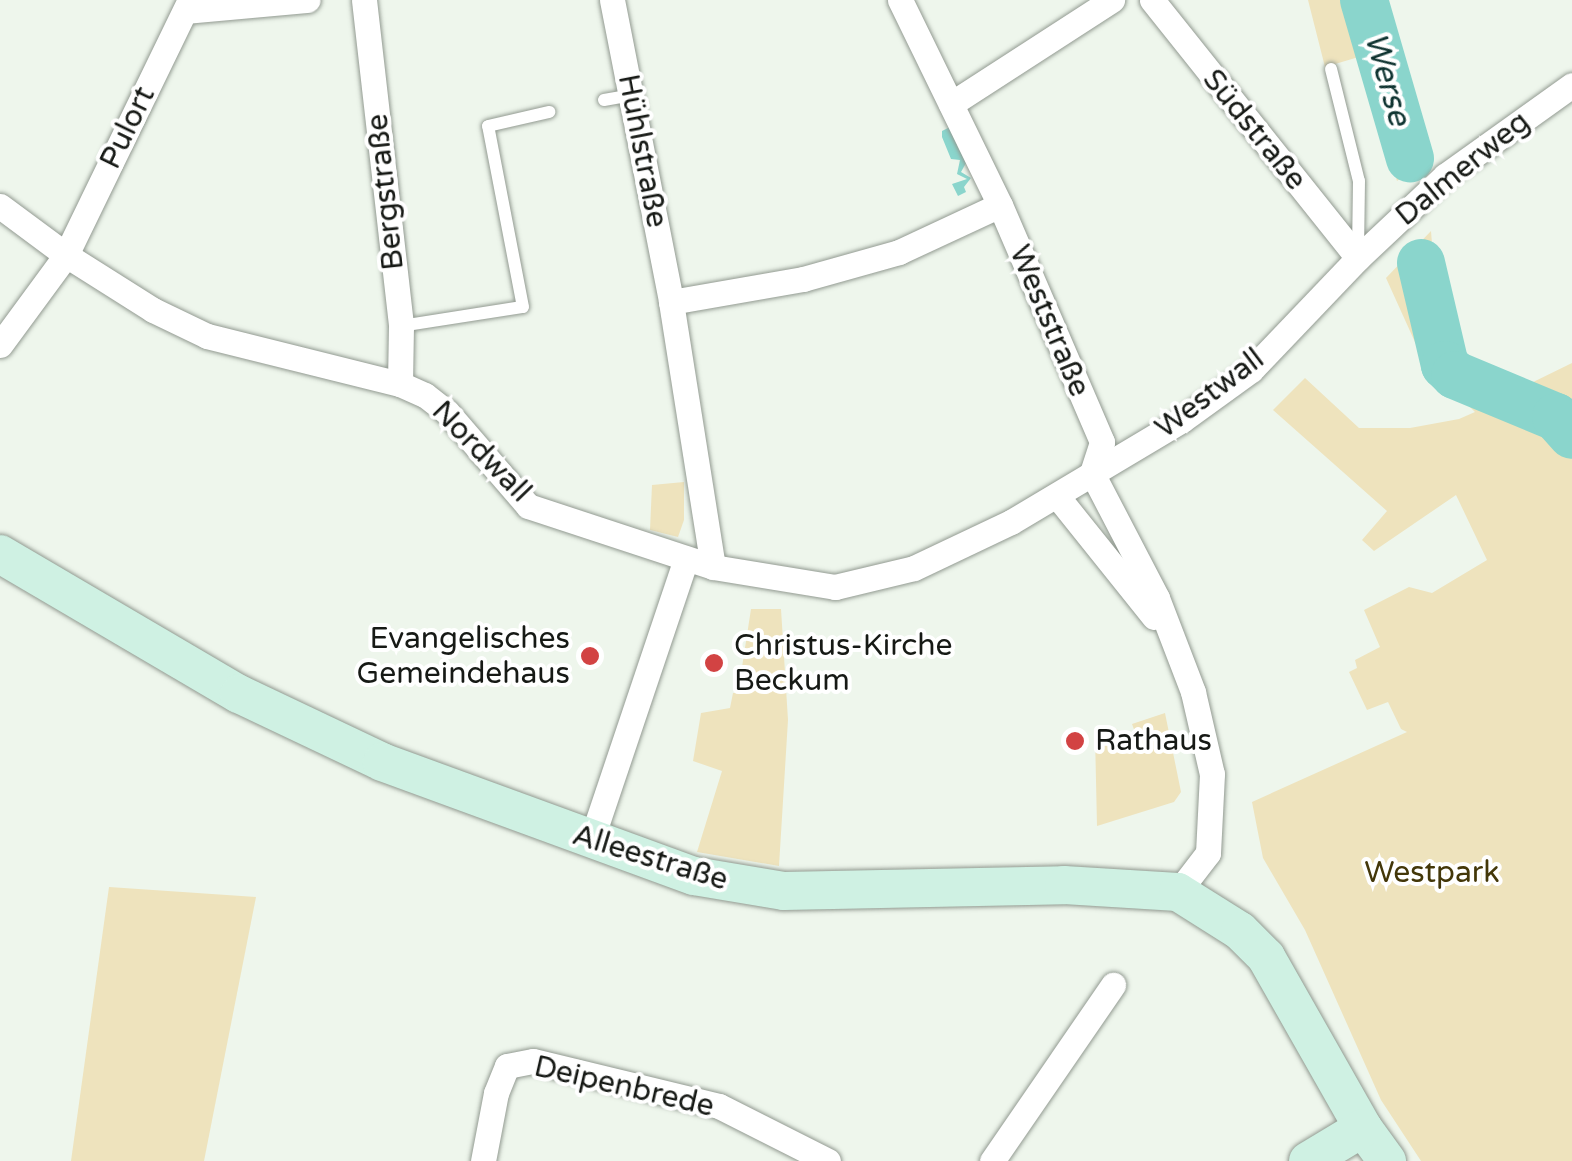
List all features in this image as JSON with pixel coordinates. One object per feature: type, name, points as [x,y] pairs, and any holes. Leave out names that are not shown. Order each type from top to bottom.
[{"type":"main road","name":"Alleestraße","points":[[0,554],[239,694],[382,762],[694,876],[784,891],[1095,886],[1178,892],[1240,931],[1266,957],[1363,1128],[1387,1161]]},
{"type":"main road","points":[[1308,1161],[1363,1128]]},
{"type":"street","name":"Pulort","points":[[0,345],[66,255],[188,6],[308,0]]},
{"type":"street","name":"Bergstraße","points":[[364,0],[401,326],[400,384]]},
{"type":"street","name":"Hühlstraße","points":[[612,0],[670,302],[713,566]]},
{"type":"street","name":"Weststraße","points":[[900,0],[1000,205],[1102,442],[1092,473]]},
{"type":"street","points":[[952,104],[1112,0]]},
{"type":"street","name":"Südstraße","points":[[1152,0],[1358,258]]},
{"type":"street","name":"Dalmerweg","points":[[1358,258],[1459,165],[1572,85]]},
{"type":"street","points":[[670,302],[802,279],[899,252],[1000,205]]},
{"type":"street","name":"Nordwall","points":[[0,206],[66,255],[153,310],[207,336],[400,384],[447,412],[528,506],[713,566],[835,587],[914,568],[1057,496],[1092,473]]},
{"type":"street","name":"Westwall","points":[[1092,473],[1182,420],[1251,370],[1358,258]]},
{"type":"street","points":[[1092,473],[1157,598],[1193,692],[1212,774],[1208,854],[1178,892]]},
{"type":"street","points":[[1057,496],[1174,643]]},
{"type":"street","points":[[591,841],[686,559]]},
{"type":"street","points":[[992,1161],[1113,985]]},
{"type":"street","name":"Deipenbrede","points":[[483,1161],[496,1093],[507,1066],[533,1062],[719,1106],[828,1161]]},
{"type":"lane","points":[[1331,69],[1359,182],[1358,258]]},
{"type":"lane","points":[[604,100],[632,95]]},
{"type":"lane","points":[[401,326],[523,307],[488,126],[549,112]]},
{"type":"green space","points":[[1308,0],[1387,0],[1428,154],[1397,181],[1362,56],[1325,67]]},
{"type":"green space","name":"Westpark","points":[[1431,231],[1434,269],[1459,368],[1525,386],[1572,363],[1572,1161],[1421,1161],[1381,1100],[1305,930],[1263,858],[1252,802],[1407,732],[1401,729],[1388,702],[1367,710],[1349,672],[1357,668],[1355,660],[1380,647],[1364,610],[1409,587],[1432,593],[1487,560],[1456,495],[1374,551],[1362,540],[1387,511],[1273,410],[1305,378],[1359,428],[1410,428],[1475,412],[1424,362],[1386,278]]},
{"type":"green space","points":[[684,482],[684,520],[678,537],[650,530],[652,485]]},
{"type":"green space","points":[[751,609],[781,609],[788,720],[779,866],[697,852],[722,771],[693,761],[701,713],[730,708],[733,693],[738,693]]},
{"type":"green space","points":[[1165,713],[1181,792],[1174,802],[1097,826],[1095,735],[1117,729],[1119,737],[1135,732],[1132,724]]},
{"type":"green space","points":[[109,887],[256,897],[204,1161],[71,1161]]},
{"type":"water","points":[[950,127],[966,163],[961,172],[971,178],[964,187],[966,192],[958,196],[952,184],[967,179],[957,174],[960,160],[951,159],[942,137],[942,131]]},
{"type":"waterway","name":"Werse","points":[[1364,0],[1410,158]]},
{"type":"waterway","name":"Werse","points":[[1421,263],[1445,365],[1455,375],[1556,417],[1572,435]]},
{"type":"place","name":"Evangelisches Gemeindehaus","points":[[590,656]]},
{"type":"place","name":"Christus-Kirche Beckum","points":[[714,663]]},
{"type":"place","name":"Rathaus","points":[[1075,741]]}]
